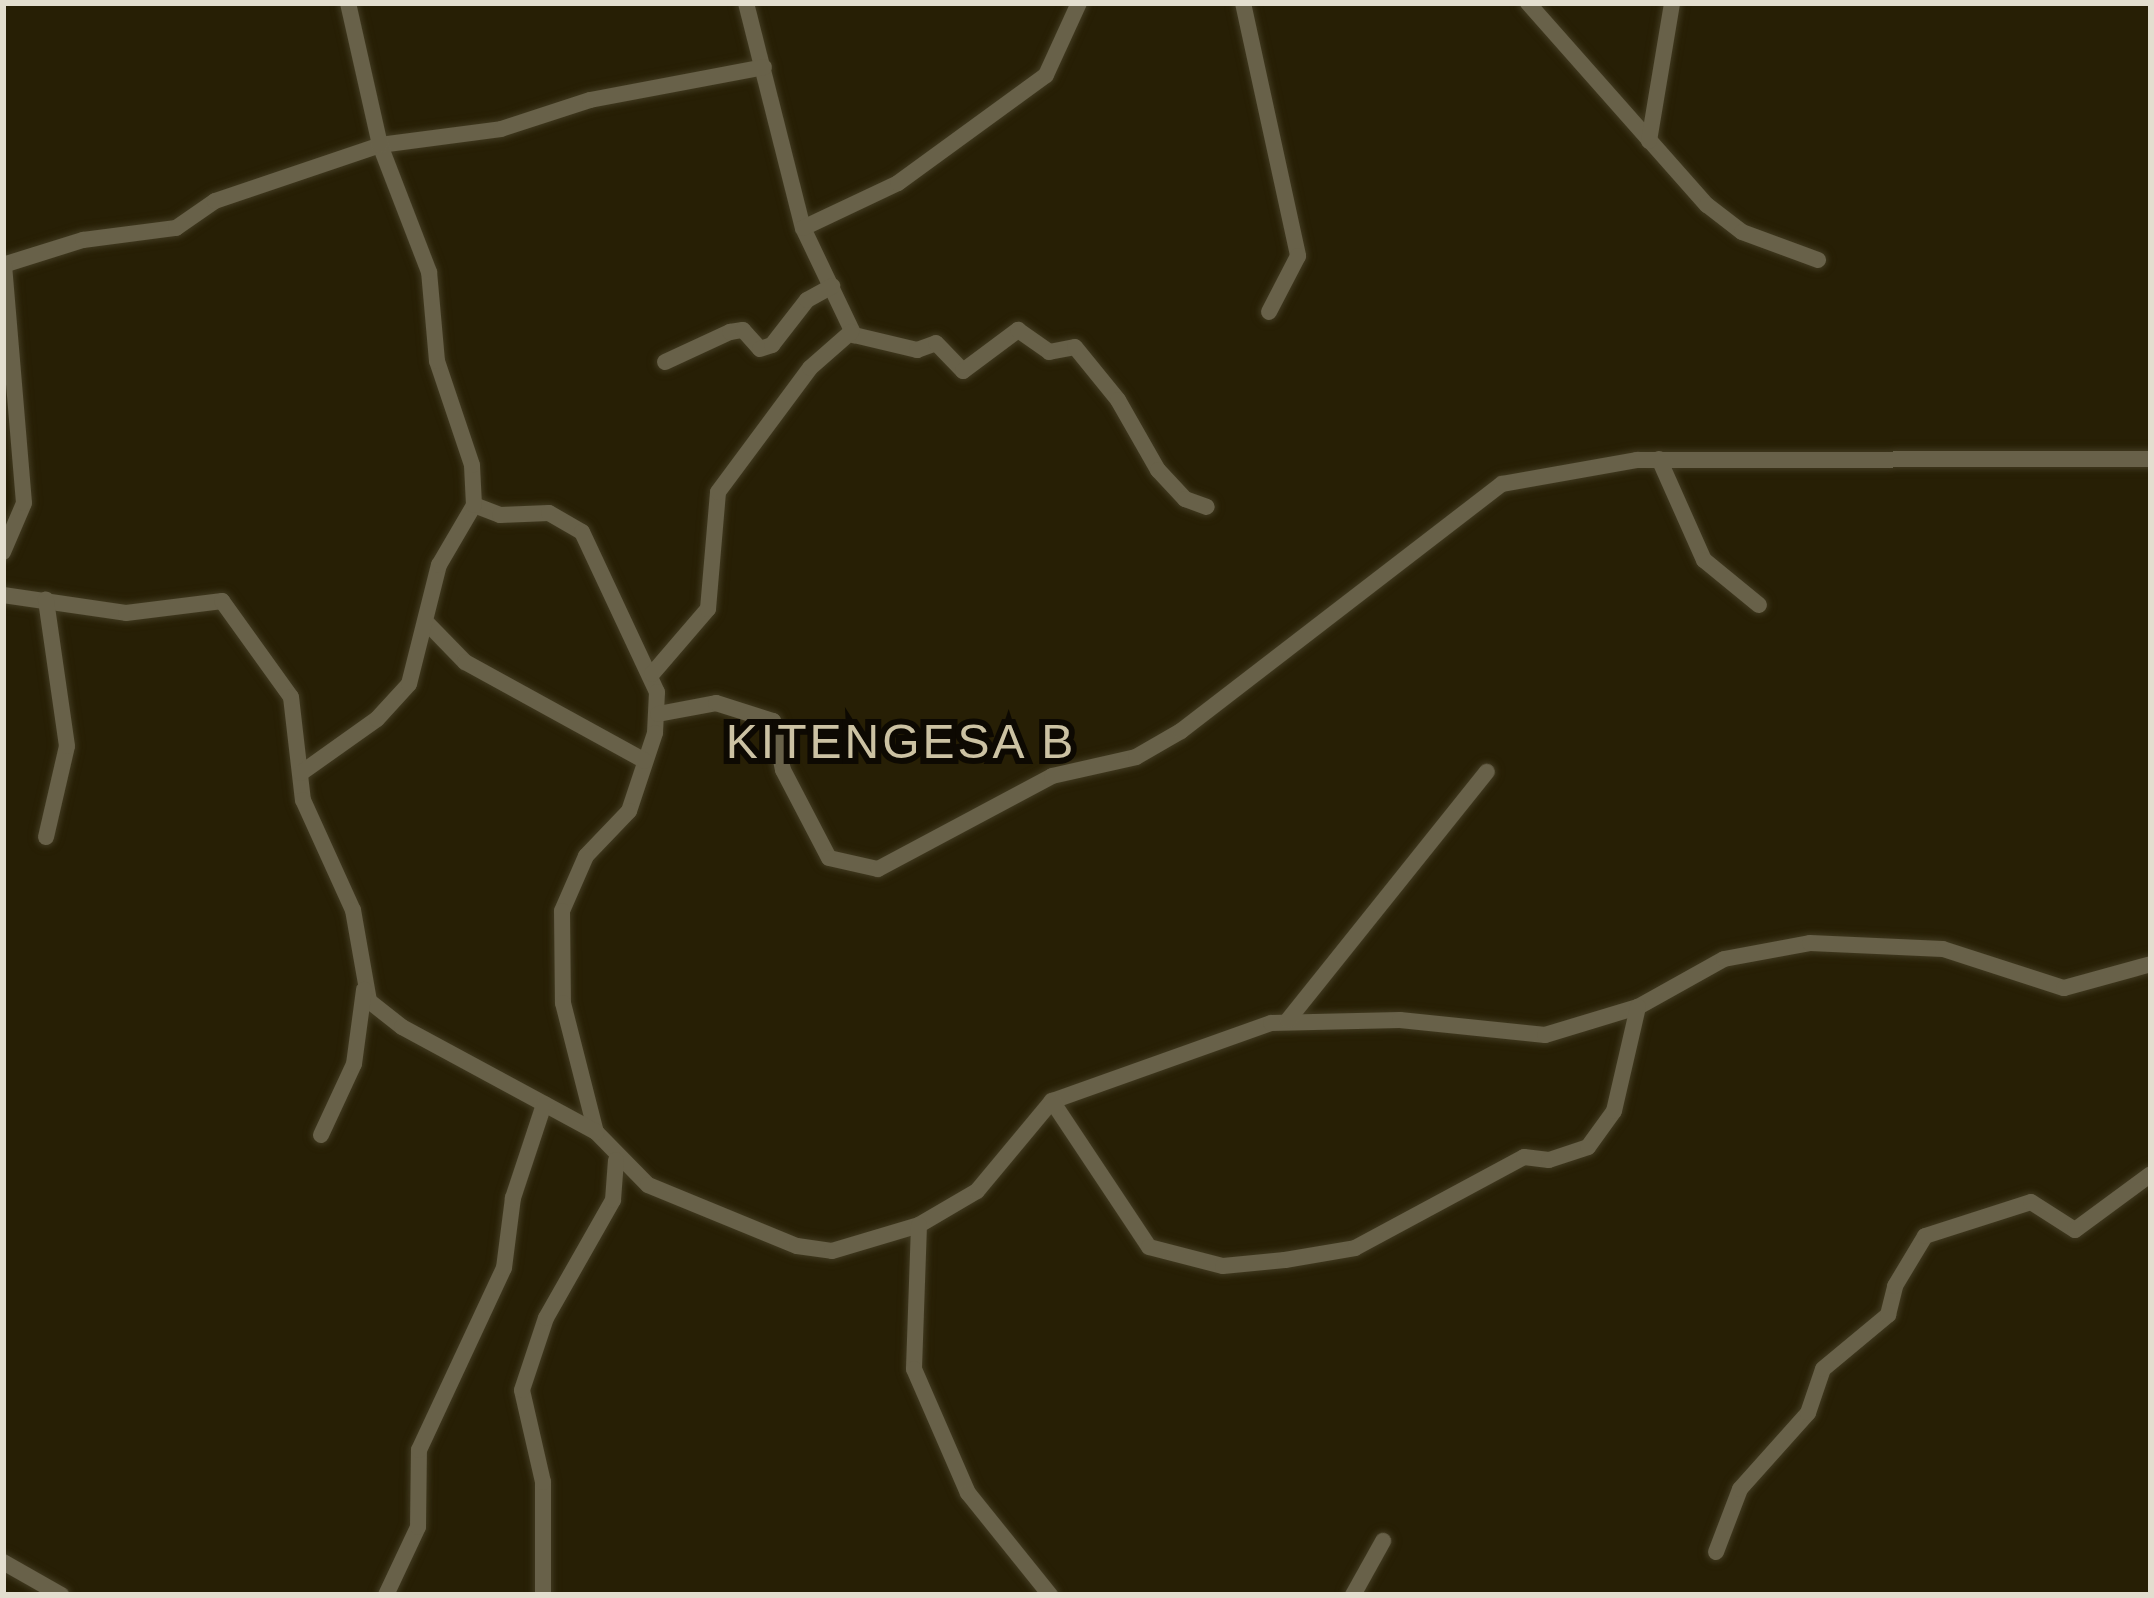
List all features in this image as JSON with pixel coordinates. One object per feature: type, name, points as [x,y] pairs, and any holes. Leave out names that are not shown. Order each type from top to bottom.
[{"type":"street","points":[[301,773],[395,703],[418,664],[440,565],[474,505],[472,465],[437,361],[429,272],[380,145],[348,3]]},
{"type":"street","points":[[746,3],[803,228],[851,332],[864,342],[917,350],[936,343],[963,370],[1018,330],[1049,352],[1075,347],[1126,411],[1158,470],[1185,499],[1207,507]]},
{"type":"street","points":[[803,228],[898,183],[1046,75],[1079,3]]},
{"type":"street","points":[[1243,3],[1298,256],[1269,311]]},
{"type":"street","points":[[1528,3],[1648,142],[1742,232],[1817,260]]},
{"type":"street","points":[[1648,142],[1672,3]]},
{"type":"street","points":[[3,552],[24,503],[3,265],[83,240],[176,228],[215,201],[380,145],[501,129],[548,110],[764,67]]},
{"type":"street","points":[[665,362],[742,330],[760,349],[772,345],[807,299],[832,286]]},
{"type":"street","points":[[652,674],[708,608],[718,491],[809,368],[851,332]]},
{"type":"street","points":[[658,714],[716,703],[773,721],[783,770],[829,858],[878,869],[1052,776],[1136,757],[1181,731],[1502,484],[1659,459],[2151,459]]},
{"type":"street","points":[[1659,459],[1704,560],[1759,605]]},
{"type":"street","points":[[474,505],[500,515],[548,513],[582,532],[652,674],[658,714],[629,811],[586,856],[562,911],[563,1003],[596,1132],[616,1160],[671,1197],[815,1251],[868,1245],[919,1225],[977,1191],[1052,1101],[1288,1020],[1400,1020],[1545,1035],[1638,1007],[1724,959],[1810,943],[1942,949],[2064,988],[2151,964]]},
{"type":"street","points":[[3,595],[126,613],[222,601],[291,697],[307,812],[353,910],[364,988],[354,1064],[321,1135]]},
{"type":"street","points":[[46,600],[67,746],[46,837]]},
{"type":"street","points":[[426,622],[465,662],[645,761]]},
{"type":"street","points":[[1288,1020],[1487,772]]},
{"type":"street","points":[[364,988],[402,1028],[596,1132]]},
{"type":"street","points":[[1052,1101],[1149,1247],[1223,1266],[1285,1260],[1355,1248],[1524,1157],[1549,1160],[1588,1147],[1614,1111],[1638,1007]]},
{"type":"street","points":[[386,1595],[418,1527],[418,1450],[504,1268],[513,1198],[544,1104]]},
{"type":"street","points":[[543,1595],[543,1483],[522,1390],[546,1318],[613,1200],[616,1160]]},
{"type":"street","points":[[1716,1552],[1740,1489],[1808,1413],[1822,1369],[1888,1315],[1895,1286],[1925,1236],[2031,1202],[2075,1230],[2151,1174]]},
{"type":"street","points":[[919,1225],[914,1369],[968,1493],[1051,1595]]},
{"type":"street","points":[[1353,1595],[1383,1540]]},
{"type":"street","points":[[3,1562],[61,1595]]},
{"type":"district","name":"KITENGESA B","points":[[901,742]]}]
